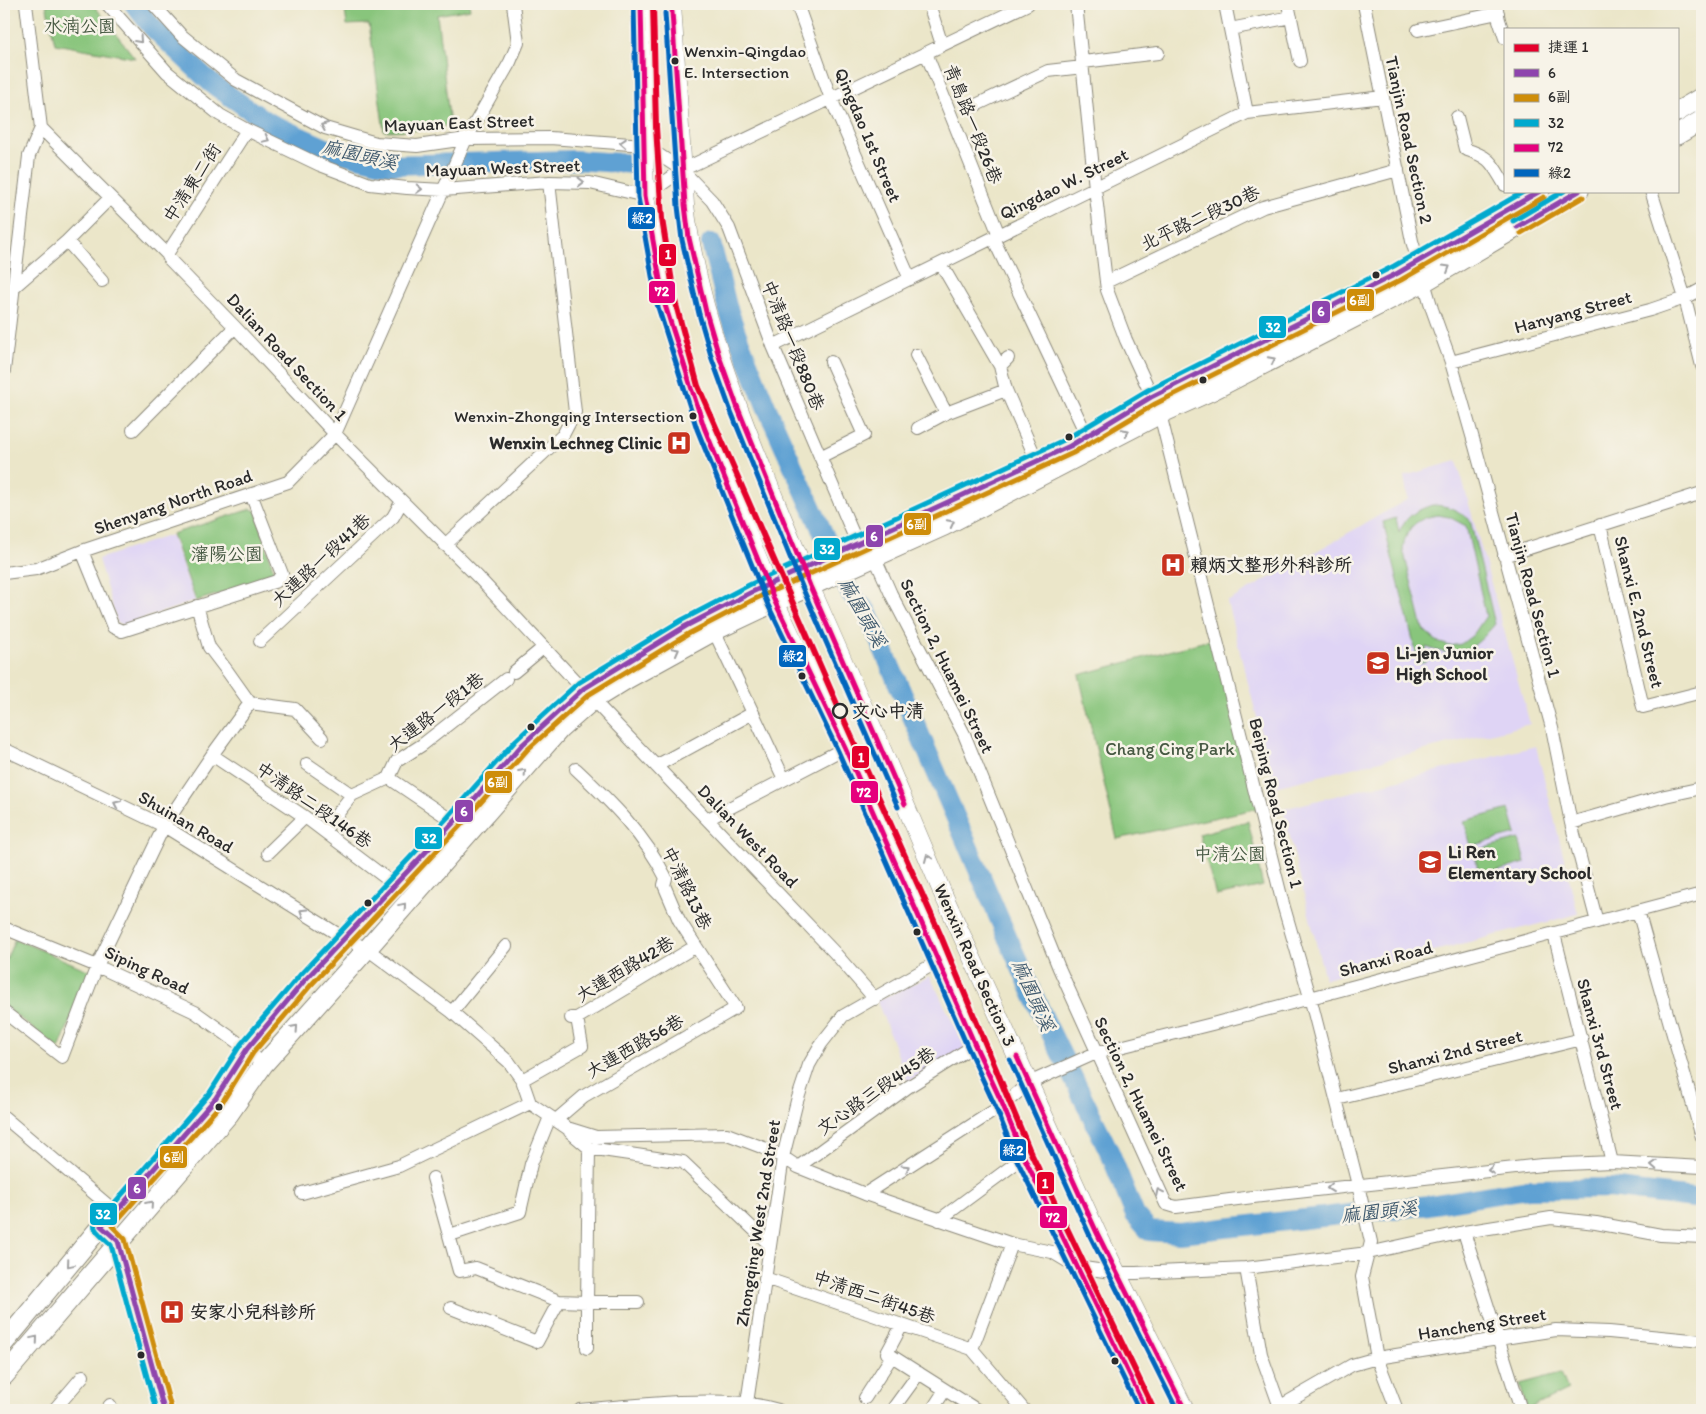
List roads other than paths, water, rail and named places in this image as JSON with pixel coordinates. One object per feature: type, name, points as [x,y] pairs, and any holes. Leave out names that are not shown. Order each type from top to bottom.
[{"type":"main road","points":[[641,4],[645,196],[667,312],[704,427],[775,602]]},
{"type":"main road","points":[[672,4],[682,170],[689,238],[706,312],[737,406],[803,568]]},
{"type":"main road","points":[[1678,111],[1702,97]]},
{"type":"main road","points":[[1678,133],[1702,120]]},
{"type":"main road","points":[[4,1343],[102,1226],[215,1099],[247,1049],[305,980],[454,822],[522,745],[588,695],[686,626],[768,584],[1037,461],[1087,436],[1151,397],[1418,262],[1513,198],[1536,192]]},
{"type":"main road","points":[[4,1376],[228,1114],[263,1064],[588,695],[627,678],[714,631],[775,602],[944,526],[1160,414],[1213,390],[1424,282],[1578,192]]},
{"type":"main road","name":"Wenxin Road Section 3","points":[[803,568],[878,738],[943,894],[1097,1233],[1185,1410]]},
{"type":"main road","name":"Wenxin Road Section 3","points":[[775,602],[845,748],[940,961],[1024,1157],[1147,1410]]},
{"type":"street","points":[[4,371],[29,156],[41,128],[26,4]]},
{"type":"street","name":"Mayuan West Street","points":[[107,4],[167,72],[220,115],[320,165],[370,184],[407,188],[446,185],[590,182],[645,196]]},
{"type":"street","name":"Mayuan East Street","points":[[153,4],[181,35],[236,80],[325,128],[388,145],[417,146],[466,139],[550,138],[644,145],[682,170]]},
{"type":"street","points":[[335,434],[466,139],[510,62],[518,43],[513,4]]},
{"type":"street","name":"Qingdao 1st Street","points":[[797,4],[831,98],[910,279]]},
{"type":"street","points":[[929,4],[942,45]]},
{"type":"street","points":[[645,196],[682,170],[1028,4]]},
{"type":"street","name":"Beiping Road Section 1","points":[[1076,4],[1106,282],[1126,340],[1160,414],[1280,894],[1337,1099],[1358,1185],[1369,1248]]},
{"type":"street","points":[[1226,4],[1247,113]]},
{"type":"street","points":[[1288,4],[1300,62]]},
{"type":"street","name":"Tianjin Road Section 2","points":[[1364,4],[1412,241],[1424,282]]},
{"type":"street","points":[[1418,30],[1497,8],[1504,34]]},
{"type":"street","points":[[1230,29],[1291,17]]},
{"type":"street","name":"青島路一段26巷","points":[[926,53],[996,237],[1087,436]]},
{"type":"street","points":[[974,106],[1048,70],[1158,53]]},
{"type":"street","name":"Qingdao W. Street","points":[[773,346],[1247,113],[1383,97]]},
{"type":"street","points":[[1457,117],[1465,149],[1482,154],[1491,161],[1504,183]]},
{"type":"street","name":"Dalian Road Section 1","points":[[41,128],[166,254],[335,434],[479,578],[588,695]]},
{"type":"street","name":"中清東二街","points":[[166,254],[247,130]]},
{"type":"street","name":"中清路一段880巷","points":[[682,170],[712,201],[729,228],[773,346],[820,457],[854,545]]},
{"type":"street","name":"北平路二段30巷","points":[[1106,282],[1263,206],[1398,170]]},
{"type":"street","points":[[445,546],[563,435],[575,412],[549,182]]},
{"type":"street","points":[[1651,192],[1685,298],[1702,366]]},
{"type":"street","points":[[14,287],[67,241],[110,198]]},
{"type":"street","points":[[67,241],[102,280]]},
{"type":"street","points":[[941,264],[1004,362],[1006,390],[1037,461]]},
{"type":"street","name":"Tianjin Road Section 1","points":[[1424,282],[1451,362],[1552,728],[1571,823],[1596,922]]},
{"type":"street","name":"Hanyang Street","points":[[1451,362],[1650,310],[1685,298],[1702,289]]},
{"type":"street","points":[[133,430],[235,327]]},
{"type":"street","points":[[916,355],[946,413]]},
{"type":"street","points":[[820,457],[864,435],[831,362]]},
{"type":"street","points":[[918,428],[946,413],[1006,390]]},
{"type":"street","name":"Shenyang North Road","points":[[4,573],[36,569],[82,551],[288,482],[335,434]]},
{"type":"street","points":[[1504,556],[1702,493]]},
{"type":"street","points":[[82,551],[112,627],[122,631],[277,580],[282,574],[251,494]]},
{"type":"street","name":"大連路一段41巷","points":[[260,641],[393,517],[402,501]]},
{"type":"street","name":"Shanxi E. 2nd Street","points":[[1600,525],[1643,707],[1702,692]]},
{"type":"street","name":"Section 2, Huamei Street","points":[[866,561],[891,594],[964,734],[1051,950],[1166,1204],[1176,1207],[1533,1165],[1612,1162],[1702,1167]]},
{"type":"street","points":[[197,606],[209,647],[250,703],[295,708],[322,738]]},
{"type":"street","points":[[714,631],[784,780]]},
{"type":"street","name":"大連路一段1巷","points":[[324,831],[352,795],[389,778],[397,761],[422,745],[544,647]]},
{"type":"street","name":"Dalian West Road","points":[[588,695],[834,952],[874,999]]},
{"type":"street","points":[[4,1012],[62,1057],[97,966],[164,826],[250,703]]},
{"type":"street","points":[[656,766],[753,713]]},
{"type":"street","points":[[708,819],[845,748]]},
{"type":"street","name":"Shuinan Road","points":[[4,750],[164,826],[344,938],[366,949],[452,1012],[509,1062],[522,1080],[530,1103]]},
{"type":"street","name":"中清路二段146巷","points":[[212,755],[305,817],[395,885]]},
{"type":"street","points":[[307,764],[352,795]]},
{"type":"street","name":"中清路13巷","points":[[576,769],[638,832],[660,865],[666,878],[664,885],[679,920],[736,1008]]},
{"type":"street","points":[[389,778],[454,822]]},
{"type":"street","points":[[1571,823],[1665,796],[1702,788]]},
{"type":"street","points":[[268,853],[305,817]]},
{"type":"street","name":"Shanxi Road","points":[[864,1194],[1003,1105],[1029,1083],[1096,1053],[1702,894]]},
{"type":"street","points":[[1638,911],[1702,1137]]},
{"type":"street","name":"Siping Road","points":[[4,928],[97,966],[195,1012],[247,1049],[263,1064]]},
{"type":"street","name":"Shanxi 3rd Street","points":[[1554,934],[1612,1162]]},
{"type":"street","points":[[452,1012],[506,946]]},
{"type":"street","name":"大連西路42巷","points":[[522,1080],[582,1046],[574,1018],[696,946]]},
{"type":"street","name":"Zhongqing West 2nd Street","points":[[747,1407],[783,1157],[797,1101],[809,1065],[843,1016],[940,961]]},
{"type":"street","name":"大連西路56巷","points":[[553,1118],[584,1096],[736,1008]]},
{"type":"street","name":"Shanxi 2nd Street","points":[[1337,1099],[1582,1039]]},
{"type":"street","name":"文心路三段445巷","points":[[798,1167],[908,1088],[975,1045]]},
{"type":"street","points":[[302,1193],[399,1166],[530,1103],[567,1128],[589,1148],[683,1162],[770,1245]]},
{"type":"street","points":[[450,1235],[520,1212],[531,1164],[553,1118]]},
{"type":"street","points":[[5,1121],[116,1212]]},
{"type":"street","points":[[567,1128],[596,1137],[727,1134],[783,1157],[798,1167],[864,1194],[1012,1244],[1052,1252],[1077,1267],[1118,1273],[1246,1268],[1551,1218],[1596,1223],[1661,1235],[1702,1237]]},
{"type":"street","points":[[587,1348],[589,1148]]},
{"type":"street","points":[[939,1220],[1024,1157]]},
{"type":"street","points":[[433,1178],[459,1271],[476,1268],[559,1301],[638,1302]]},
{"type":"street","points":[[102,1226],[118,1241],[164,1410]]},
{"type":"street","points":[[1464,1232],[1521,1410]]},
{"type":"street","points":[[1012,1244],[972,1349],[1024,1410]]},
{"type":"street","points":[[1369,1248],[1362,1277],[1377,1358],[1397,1410]]},
{"type":"street","points":[[1246,1268],[1261,1354],[1280,1409]]},
{"type":"street","name":"中清西二街45巷","points":[[765,1278],[972,1349]]},
{"type":"street","points":[[451,1308],[536,1342],[559,1301]]},
{"type":"street","points":[[902,1325],[887,1354],[971,1409]]},
{"type":"street","name":"Hancheng Street","points":[[1280,1409],[1352,1365],[1377,1358],[1556,1330],[1609,1332],[1702,1341]]},
{"type":"street","points":[[865,1398],[892,1356]]},
{"type":"street","points":[[892,1410],[919,1374]]},
{"type":"street","points":[[54,1410],[83,1376]]},
{"type":"street","points":[[932,1410],[944,1390]]},
{"type":"street","points":[[580,1410],[637,1404],[714,1401],[778,1410]]},
{"type":"waterway","name":"麻園頭溪","points":[[134,4],[151,26],[211,83],[267,122],[332,151],[391,165],[574,160],[636,164]]},
{"type":"waterway","name":"麻園頭溪","points":[[711,243],[727,306],[766,406],[850,593],[867,611],[1008,939],[1047,1025],[1110,1153],[1135,1215],[1149,1231],[1180,1233],[1429,1205],[1528,1189],[1610,1188],[1702,1199]]},
{"type":"metro line","name":"1","points":[[653,4],[656,127],[662,219],[675,301],[698,386],[940,934],[1029,1149],[1154,1410]]},
{"type":"place","name":"Wenxin-Qingdao E. Intersection","points":[[675,61]]},
{"type":"place","name":"Wenxin-Zhongqing Intersection","points":[[693,416]]},
{"type":"place","name":"Wenxin Lechneg Clinic","points":[[679,443]]},
{"type":"place","name":"賴炳文整形外科診所","points":[[1173,565]]},
{"type":"place","name":"Li-jen Junior High School","points":[[1378,663]]},
{"type":"place","name":"文心中清","points":[[840,711]]},
{"type":"place","name":"Li Ren Elementary School","points":[[1430,862]]},
{"type":"place","name":"安家小兒科診所","points":[[172,1312]]},
{"type":"park label","name":"水湳公園","points":[[80,26]]},
{"type":"park label","name":"瀋陽公園","points":[[227,554]]},
{"type":"park label","name":"Chang Cing Park","points":[[1170,749]]},
{"type":"park label","name":"中清公園","points":[[1230,854]]}]
